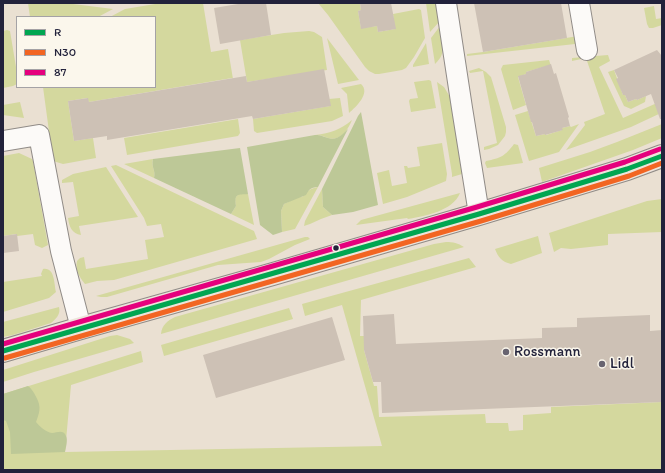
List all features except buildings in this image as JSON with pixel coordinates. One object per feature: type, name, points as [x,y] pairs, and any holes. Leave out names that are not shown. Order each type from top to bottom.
[{"type":"main road","points":[[3,351],[479,214],[627,169],[662,156]]},
{"type":"street","points":[[446,3],[460,101],[479,214]]},
{"type":"street","points":[[579,3],[586,50]]},
{"type":"street","points":[[3,141],[39,135],[61,252],[81,328]]},
{"type":"green space","points":[[28,3],[65,3],[113,9],[100,16],[30,16]]},
{"type":"green space","points":[[161,3],[203,3],[211,52],[228,49],[233,79],[89,102],[87,98],[68,101],[74,141],[93,138],[96,158],[63,164],[53,161],[43,88],[156,88],[156,16],[112,16],[125,9]]},
{"type":"green space","points":[[318,3],[360,3],[361,10],[358,11],[361,28],[377,26],[378,32],[395,29],[393,14],[419,9],[421,10],[425,38],[406,68],[402,70],[375,74],[365,67]]},
{"type":"green space","points":[[426,3],[436,3],[439,22],[430,32]]},
{"type":"green space","points":[[654,6],[656,19],[662,18],[662,25],[649,28],[644,8]]},
{"type":"green space","points":[[440,26],[443,51],[439,60],[435,64],[431,38]]},
{"type":"green space","points":[[3,31],[10,31],[16,67],[16,84],[3,88]]},
{"type":"green space","points":[[309,31],[322,37],[327,70],[247,82],[240,40],[284,33]]},
{"type":"green space","points":[[578,36],[575,44],[467,56],[467,54]]},
{"type":"green space","points":[[327,38],[359,80],[338,84]]},
{"type":"green space","points":[[426,43],[429,64],[413,67],[413,65]]},
{"type":"green space","points":[[608,55],[610,61],[599,67],[623,118],[657,103],[661,113],[631,127],[566,150],[585,125],[584,122],[605,114],[586,58],[572,61],[572,58]]},
{"type":"green space","points":[[549,60],[551,66],[526,72],[526,74],[518,77],[526,105],[513,110],[501,69],[503,65]]},
{"type":"green space","points":[[479,68],[486,72],[491,77],[506,127],[505,136],[498,145],[484,150],[484,147],[497,143],[483,71],[470,73],[469,71]]},
{"type":"green space","points":[[614,70],[623,95],[625,95],[628,102],[646,96],[645,102],[631,109],[624,106],[608,72]]},
{"type":"green space","points":[[431,81],[436,108],[411,112],[410,99],[418,98],[414,82]]},
{"type":"green space","points":[[437,82],[444,87],[450,97],[462,174],[452,177],[452,174]]},
{"type":"green space","points":[[361,84],[364,88],[363,96],[359,104],[349,113],[347,94],[341,88]]},
{"type":"green space","points":[[340,98],[343,116],[332,121],[257,133],[254,131],[253,119],[330,106],[329,99]]},
{"type":"green space","points":[[20,102],[24,118],[3,115],[3,105]]},
{"type":"green space","points":[[528,111],[536,136],[546,135],[562,130],[562,128],[579,124],[559,152],[529,161],[515,115]]},
{"type":"green space","points":[[361,112],[378,205],[353,212],[332,215],[323,207],[322,189]]},
{"type":"green space","points":[[238,119],[240,133],[238,136],[127,155],[124,138]]},
{"type":"green space","points":[[352,120],[346,131],[340,137],[332,139],[321,135],[315,135],[335,130]]},
{"type":"green space","points":[[662,124],[662,138],[633,150],[542,182],[539,168],[590,152]]},
{"type":"green space","points":[[348,129],[318,187],[314,187],[308,191],[306,195],[284,204],[281,211],[282,232],[273,235],[260,225],[247,147],[315,135],[334,139]]},
{"type":"green space","points":[[442,143],[447,174],[446,181],[407,197],[383,204],[377,173],[389,170],[392,186],[407,183],[404,166],[407,166],[408,168],[420,166],[417,147]]},
{"type":"green space","points":[[514,144],[518,145],[523,163],[487,168],[485,163],[486,161],[502,156]]},
{"type":"green space","points":[[240,148],[248,194],[239,195],[236,197],[236,206],[231,214],[154,178],[153,159]]},
{"type":"green space","points":[[19,153],[32,159],[33,161],[48,245],[42,248],[35,245],[33,234],[3,236],[3,156]]},
{"type":"green space","points":[[153,159],[154,178],[124,164]]},
{"type":"green space","points":[[116,165],[254,231],[257,239],[114,280],[97,281],[85,284],[77,271],[77,261],[80,258],[84,257],[86,269],[148,259],[145,240],[164,237],[161,224],[147,226],[144,218],[111,166]]},
{"type":"green space","points":[[106,167],[138,217],[79,226],[81,235],[75,233],[69,224],[68,218],[79,216],[73,182],[62,183],[62,180],[73,174]]},
{"type":"green space","points":[[318,187],[295,229],[282,232],[281,211],[284,204],[298,197],[302,197],[309,190]]},
{"type":"green space","points":[[322,189],[323,207],[332,215],[304,226],[305,221]]},
{"type":"green space","points":[[460,193],[451,204],[438,212],[408,219],[356,225],[361,220]]},
{"type":"green space","points":[[248,194],[254,225],[231,214],[236,206],[235,201],[237,195]]},
{"type":"green space","points":[[662,199],[662,232],[608,234],[608,245],[571,249],[561,248],[554,252],[549,233],[647,201]]},
{"type":"green space","points":[[538,236],[542,253],[511,264],[501,259],[495,249]]},
{"type":"green space","points":[[305,237],[310,239],[261,262],[218,265],[107,297],[96,296]]},
{"type":"green space","points":[[446,242],[455,243],[464,247],[161,334],[162,328],[165,324],[175,317],[434,244]]},
{"type":"green space","points":[[469,258],[476,267],[361,300],[360,336],[364,336],[364,350],[374,386],[377,386],[379,417],[485,414],[486,423],[508,423],[509,431],[523,430],[523,415],[551,413],[551,407],[662,402],[662,470],[3,470],[3,394],[141,351],[143,362],[71,385],[65,452],[382,446],[342,305],[305,316],[302,304]]},
{"type":"green space","points":[[43,269],[47,269],[52,273],[56,292],[49,298],[3,312],[3,282],[42,276],[41,274]]},
{"type":"green space","points":[[59,307],[59,314],[51,323],[3,337],[3,322]]},
{"type":"green space","points":[[289,308],[293,319],[164,356],[161,345]]},
{"type":"green space","points":[[117,335],[130,339],[134,343],[3,382],[3,370]]},
{"type":"green space","points":[[28,386],[31,388],[39,404],[39,414],[36,422],[43,429],[52,433],[62,432],[65,434],[67,444],[65,452],[11,454],[10,432],[6,421],[3,420],[3,394]]},
{"type":"transit line","name":"87","points":[[3,344],[477,207],[625,162],[660,149]]},
{"type":"transit line","name":"R","points":[[3,351],[479,214],[627,169],[662,156]]},
{"type":"transit line","name":"N30","points":[[5,358],[481,221],[629,176],[662,163]]},
{"type":"place","name":"Rossmann","points":[[506,352]]},
{"type":"place","name":"Lidl","points":[[602,364]]}]
